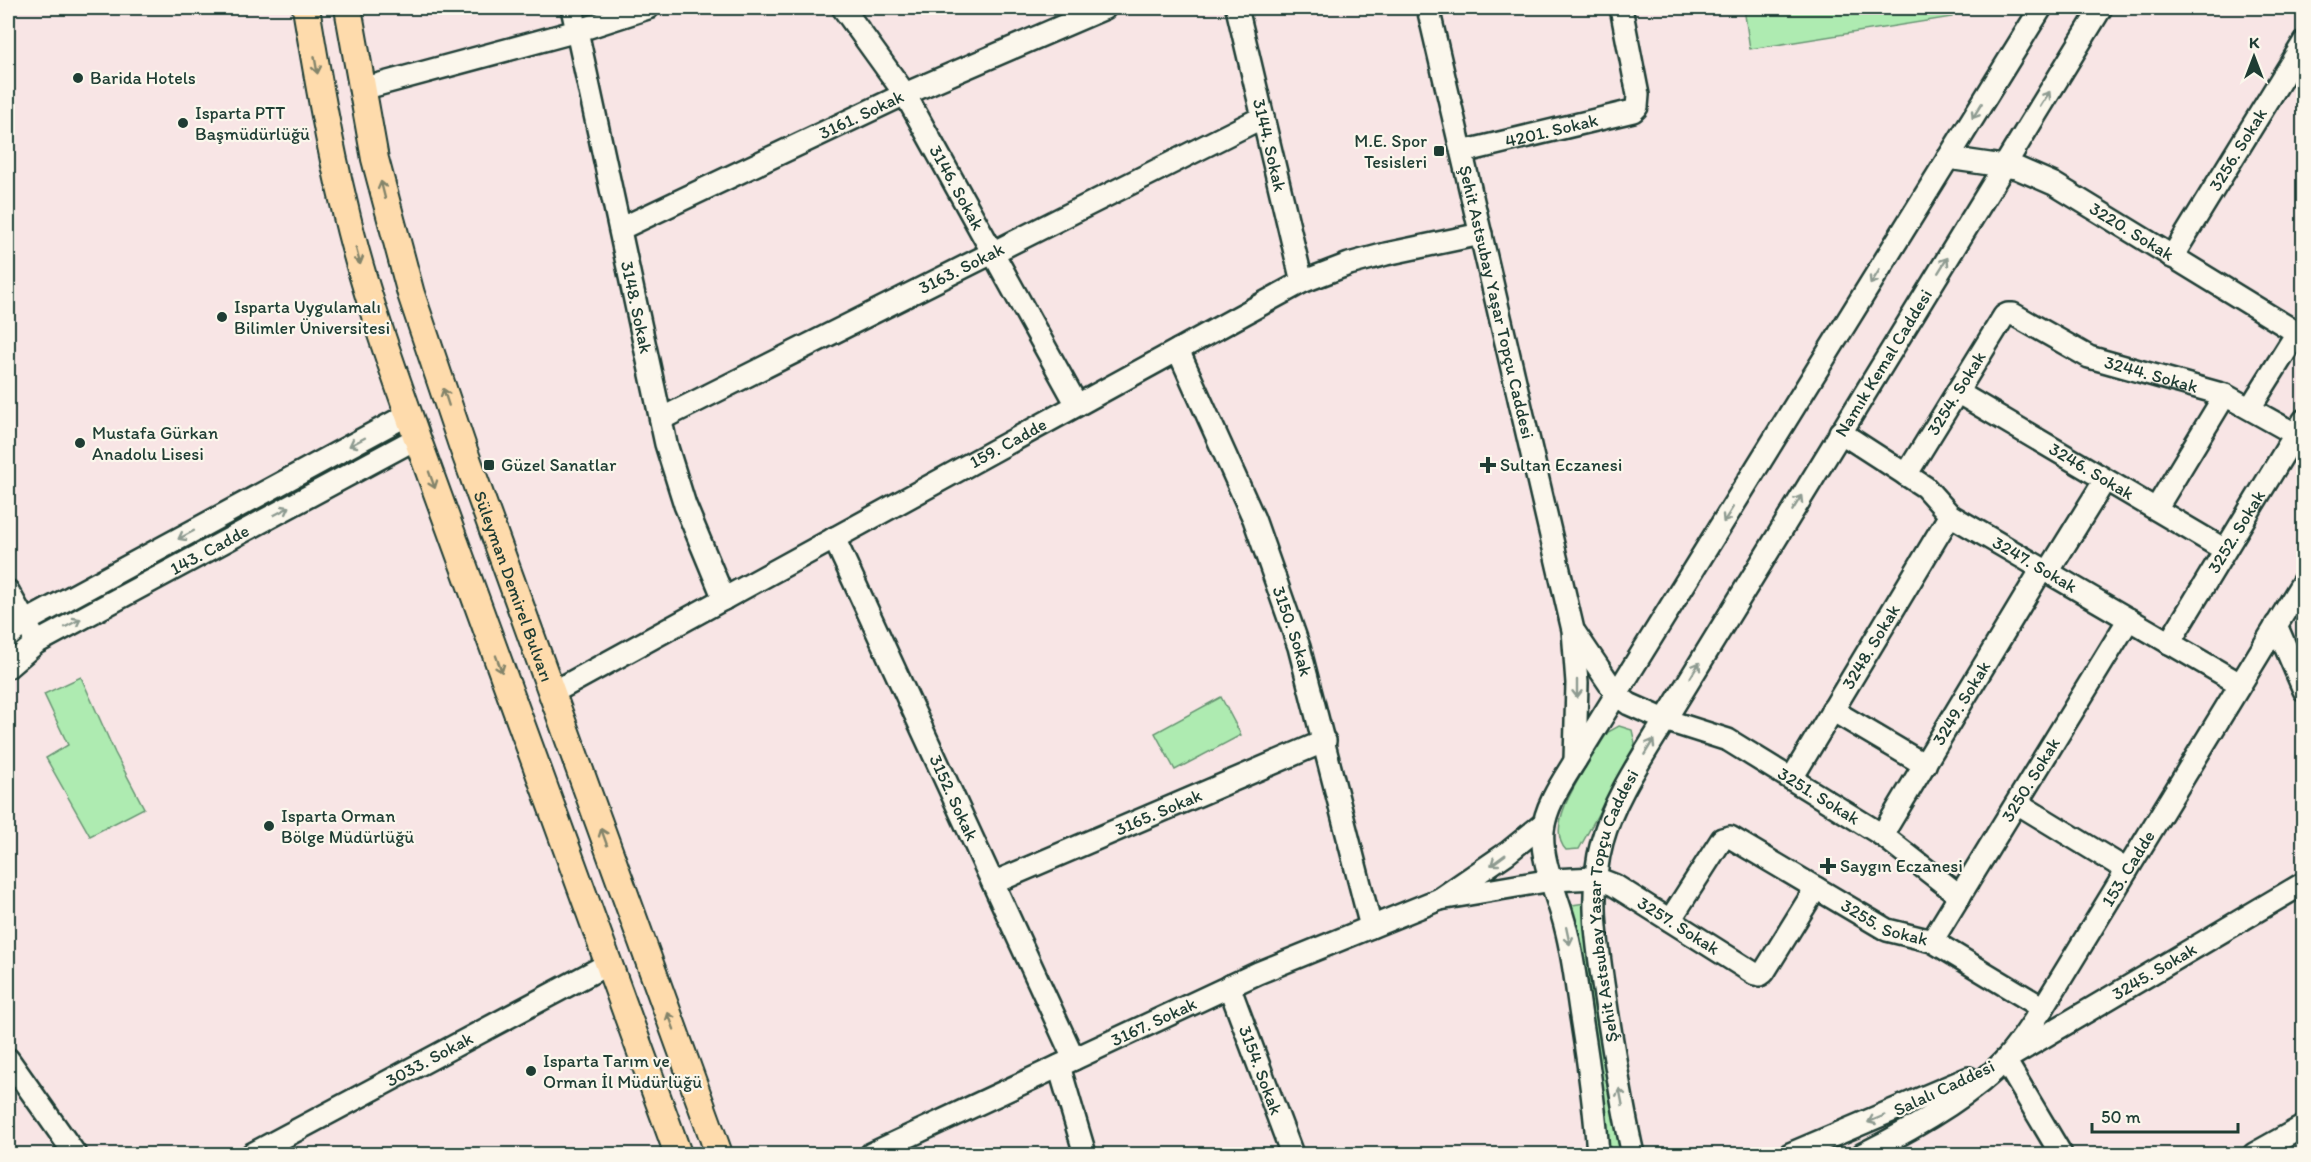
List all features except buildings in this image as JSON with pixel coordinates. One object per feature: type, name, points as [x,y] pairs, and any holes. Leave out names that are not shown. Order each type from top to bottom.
[{"type":"main road","points":[[306,8],[344,205],[364,279],[417,438],[678,1155]]},
{"type":"main road","name":"Süleyman Demirel Bulvarı","points":[[348,8],[375,159],[411,294],[462,446],[719,1155]]},
{"type":"street","name":"3148. Sokak","points":[[572,8],[661,419],[685,505],[724,599]]},
{"type":"street","points":[[362,89],[577,31],[648,8]]},
{"type":"street","name":"3146. Sokak","points":[[843,8],[905,94],[1077,405]]},
{"type":"street","name":"3161. Sokak","points":[[620,229],[905,94],[1105,8]]},
{"type":"street","name":"3144. Sokak","points":[[1237,8],[1302,282]]},
{"type":"street","name":"Şehit Astsubay Yaşar Topçu Caddesi","points":[[1428,8],[1573,630],[1577,683],[1575,761]]},
{"type":"street","name":"4201. Sokak","points":[[1462,152],[1628,112],[1637,107],[1638,95],[1622,8]]},
{"type":"street","points":[[1617,695],[2041,8]]},
{"type":"street","name":"Namık Kemal Caddesi","points":[[1665,720],[2101,8]]},
{"type":"street","name":"3256. Sokak","points":[[2172,257],[2304,42]]},
{"type":"street","name":"3163. Sokak","points":[[661,419],[1263,117]]},
{"type":"street","name":"3220. Sokak","points":[[1948,158],[2004,166],[2032,173],[2054,184],[2300,335]]},
{"type":"street","name":"159. Cadde","points":[[552,693],[1302,282],[1349,264],[1386,254],[1481,234]]},
{"type":"street","name":"3254. Sokak","points":[[1906,475],[2004,316],[2008,314]]},
{"type":"street","name":"3244. Sokak","points":[[2008,314],[2013,314],[2095,360],[2225,395],[2250,408],[2299,427]]},
{"type":"street","points":[[2250,408],[2300,335]]},
{"type":"street","name":"3150. Sokak","points":[[1178,350],[1254,519],[1299,647],[1371,927]]},
{"type":"street","name":"3246. Sokak","points":[[1957,392],[2225,550]]},
{"type":"street","points":[[2156,510],[2225,395]]},
{"type":"street","name":"143. Cadde","points":[[8,637],[25,622],[409,414]]},
{"type":"street","name":"3252. Sokak","points":[[2169,643],[2299,427]]},
{"type":"street","name":"3247. Sokak","points":[[1840,432],[1932,492],[1950,515],[2240,684]]},
{"type":"street","name":"143. Cadde","points":[[8,667],[36,643],[417,438]]},
{"type":"street","name":"3249. Sokak","points":[[1882,835],[2045,570],[2105,480]]},
{"type":"street","name":"3248. Sokak","points":[[1792,778],[1950,515]]},
{"type":"street","name":"3152. Sokak","points":[[834,538],[993,883],[1066,1062],[1085,1155]]},
{"type":"street","name":"153. Cadde","points":[[2005,1060],[2043,1008],[2276,625],[2301,588]]},
{"type":"street","points":[[8,591],[36,643]]},
{"type":"street","name":"3250. Sokak","points":[[1932,941],[2129,619]]},
{"type":"street","points":[[2276,625],[2304,690]]},
{"type":"street","name":"Şehit Astsubay Yaşar Topçu Caddesi","points":[[1573,630],[1617,695],[1639,710],[1665,720],[1631,777],[1607,826],[1596,878],[1595,913],[1599,952],[1619,1088],[1633,1155]]},
{"type":"street","name":"Şehit Astsubay Yaşar Topçu Caddesi","points":[[1598,1155],[1594,1099],[1574,971],[1566,927],[1544,846],[1544,823],[1562,783],[1617,695]]},
{"type":"street","points":[[1832,710],[1925,765]]},
{"type":"street","name":"3251. Sokak","points":[[1665,720],[1728,740],[1792,778],[1882,835],[1960,896]]},
{"type":"street","name":"3165. Sokak","points":[[993,883],[1325,741]]},
{"type":"street","points":[[2017,803],[2127,870]]},
{"type":"street","name":"3167. Sokak","points":[[882,1152],[1229,986],[1440,899],[1507,853],[1544,823]]},
{"type":"street","name":"3255. Sokak","points":[[1670,920],[1726,837],[1730,837],[1887,930],[1932,941],[2043,1008]]},
{"type":"street","name":"3167. Sokak","points":[[1440,899],[1552,880],[1596,878]]},
{"type":"street","name":"3257. Sokak","points":[[1596,878],[1614,885],[1760,975],[1816,888]]},
{"type":"street","name":"3245. Sokak","points":[[2005,1060],[2304,883]]},
{"type":"street","name":"3033. Sokak","points":[[252,1155],[608,964]]},
{"type":"street","name":"3154. Sokak","points":[[1229,986],[1292,1155]]},
{"type":"street","points":[[8,1059],[75,1155]]},
{"type":"street","points":[[2005,1060],[2061,1155]]},
{"type":"street","name":"Salalı Caddesi","points":[[1790,1155],[1933,1094],[2005,1060]]},
{"type":"street","name":"Salalı Caddesi","points":[[1863,1155],[1929,1118],[1967,1092],[2005,1060]]},
{"type":"street","points":[[2254,1155],[2304,1126]]},
{"type":"green space","points":[[1744,8],[1950,8],[1952,17],[1750,49]]},
{"type":"green space","points":[[81,677],[115,753],[144,808],[90,836],[46,758],[68,745],[44,694]]},
{"type":"green space","points":[[1221,697],[1241,735],[1175,770],[1155,733]]},
{"type":"green space","points":[[1619,726],[1632,730],[1635,743],[1633,750],[1579,849],[1566,850],[1560,839],[1563,811],[1578,779],[1608,732]]},
{"type":"green space","points":[[1585,903],[1627,1154],[1607,1154],[1605,1109],[1579,939],[1571,907]]},
{"type":"place","name":"Barida Hotels","points":[[78,78]]},
{"type":"place","name":"Isparta PTT Başmüdürlüğü","points":[[183,123]]},
{"type":"place","name":"M.E. Spor Tesisleri","points":[[1439,151]]},
{"type":"place","name":"Isparta Uygulamalı Bilimler Üniversitesi","points":[[222,317]]},
{"type":"place","name":"Mustafa Gürkan Anadolu Lisesi","points":[[80,443]]},
{"type":"place","name":"Güzel Sanatlar","points":[[489,465]]},
{"type":"place","name":"Sultan Eczanesi","points":[[1488,465]]},
{"type":"place","name":"Isparta Orman Bölge Müdürlüğü","points":[[269,826]]},
{"type":"place","name":"Saygın Eczanesi","points":[[1828,866]]},
{"type":"place","name":"Isparta Tarım ve Orman İl Müdürlüğü","points":[[531,1071]]}]
